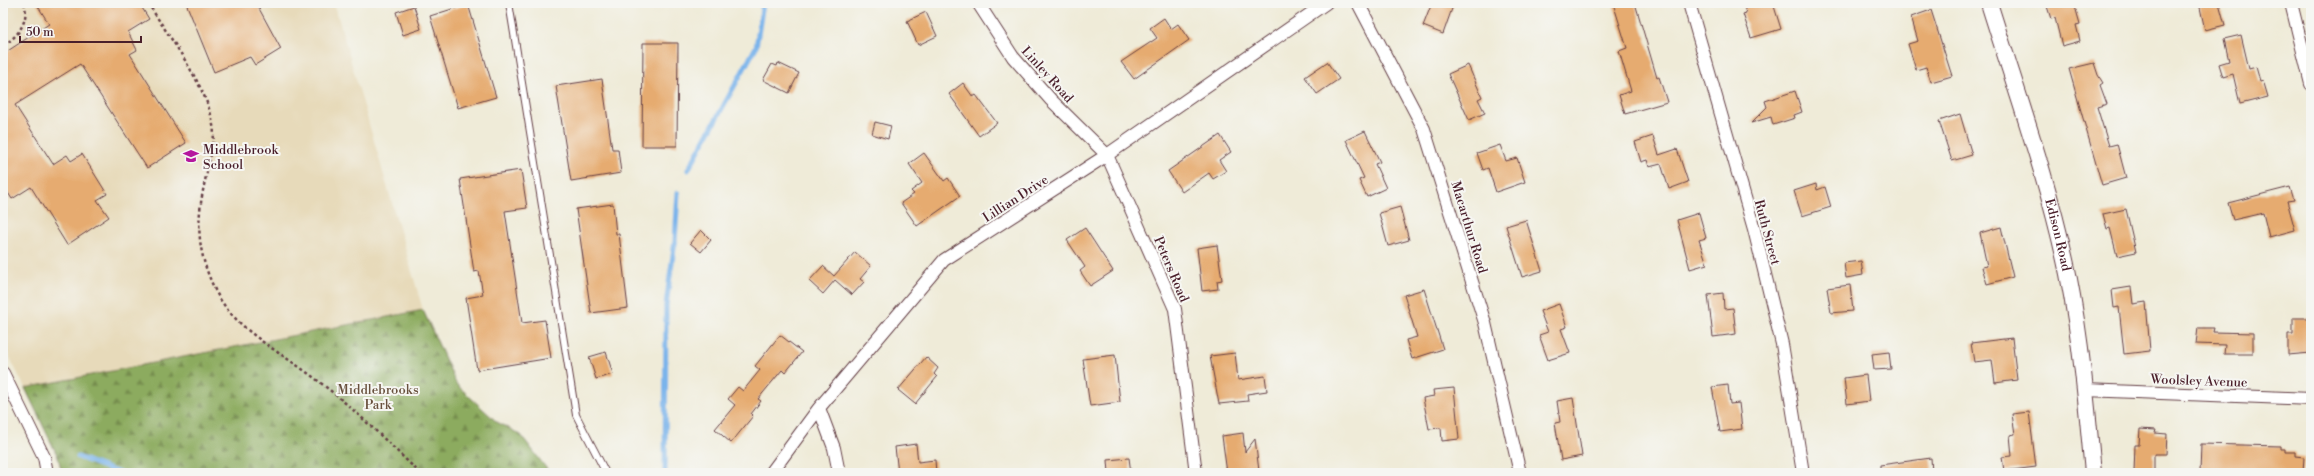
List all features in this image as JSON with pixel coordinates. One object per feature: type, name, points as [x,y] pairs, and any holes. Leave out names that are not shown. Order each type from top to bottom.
[{"type":"street","name":"Linley Road","points":[[978,3],[1013,57],[1051,100],[1107,155]]},
{"type":"street","name":"Lillian Drive","points":[[771,473],[820,408],[944,260],[1107,155],[1326,3]]},
{"type":"street","name":"Macarthur Road","points":[[1358,3],[1424,129],[1485,323],[1520,473]]},
{"type":"street","name":"Ruth Street","points":[[1689,3],[1754,229],[1782,344],[1803,473]]},
{"type":"street","name":"Edison Road","points":[[1989,3],[2043,180],[2068,273],[2079,335],[2093,473]]},
{"type":"street","points":[[2291,3],[2311,84]]},
{"type":"street","name":"Peters Road","points":[[1107,155],[1175,310],[1196,473]]},
{"type":"street","points":[[3,373],[44,457],[47,473]]},
{"type":"street","name":"Woolsley Avenue","points":[[2085,390],[2311,399]]},
{"type":"street","points":[[820,408],[834,448],[840,473]]},
{"type":"lane","points":[[509,3],[576,415],[606,473]]},
{"type":"path","points":[[3,45],[14,38],[21,29],[25,19],[24,3]]},
{"type":"path","points":[[148,3],[205,98],[213,124],[214,140],[200,200],[198,234],[201,254],[223,303],[242,326],[322,384],[392,444],[420,473]]},
{"type":"shaded area","name":"Middlebrook School","points":[[3,3],[334,3],[423,310],[25,388],[3,344]]},
{"type":"green space","name":"Middlebrooks Park","points":[[423,310],[457,385],[497,422],[521,435],[550,473],[62,473],[58,457],[25,388]]},
{"type":"building","points":[[36,3],[139,3],[149,19],[128,32],[137,50],[130,54],[186,143],[147,168],[80,64],[15,105],[53,164],[67,155],[71,161],[82,154],[107,194],[97,200],[109,217],[67,245],[31,187],[12,199],[3,185],[3,54],[49,24]]},
{"type":"building","points":[[186,3],[256,3],[281,49],[255,65],[250,57],[214,72]]},
{"type":"building","points":[[1432,3],[1454,3],[1443,34],[1423,26]]},
{"type":"building","points":[[1613,3],[1635,3],[1657,78],[1659,77],[1667,102],[1625,114],[1619,95],[1631,91],[1619,51],[1627,48]]},
{"type":"building","points":[[1743,3],[1773,3],[1781,29],[1751,38],[1743,14],[1746,13]]},
{"type":"building","points":[[2046,3],[2074,3],[2080,24],[2076,25],[2080,41],[2062,46],[2055,18],[2051,19]]},
{"type":"building","points":[[2199,3],[2219,3],[2225,25],[2205,30]]},
{"type":"building","points":[[468,4],[496,97],[458,108],[430,16]]},
{"type":"building","points":[[414,6],[421,29],[403,35],[396,12]]},
{"type":"building","points":[[1931,10],[1952,76],[1931,82],[1926,67],[1916,70],[1908,44],[1918,41],[1911,17]]},
{"type":"building","points":[[926,12],[937,36],[918,45],[907,21]]},
{"type":"building","points":[[1164,18],[1171,29],[1178,24],[1189,40],[1134,79],[1121,62],[1157,38],[1150,28]]},
{"type":"building","points":[[2241,35],[2249,69],[2256,67],[2260,81],[2263,80],[2268,97],[2240,104],[2233,74],[2223,77],[2219,64],[2229,61],[2224,39]]},
{"type":"building","points":[[643,43],[678,43],[677,146],[642,146]]},
{"type":"building","points":[[1327,62],[1339,79],[1317,94],[1305,77]]},
{"type":"building","points":[[778,63],[799,73],[789,93],[763,80],[772,64],[777,66]]},
{"type":"building","points":[[2094,63],[2098,75],[2103,83],[2100,85],[2107,104],[2097,107],[2109,146],[2117,144],[2126,178],[2102,185],[2069,69]]},
{"type":"building","points":[[1468,65],[1482,97],[1478,99],[1485,113],[1469,120],[1448,74]]},
{"type":"building","points":[[602,79],[612,149],[618,149],[621,173],[571,181],[556,86]]},
{"type":"building","points":[[963,83],[973,97],[976,95],[997,123],[979,136],[949,94]]},
{"type":"building","points":[[1795,91],[1802,112],[1794,115],[1795,118],[1773,125],[1771,117],[1751,123],[1767,107],[1765,101]]},
{"type":"building","points":[[1960,114],[1972,155],[1952,161],[1939,121]]},
{"type":"building","points":[[875,122],[891,126],[888,139],[872,134]]},
{"type":"building","points":[[1365,131],[1380,162],[1375,164],[1386,188],[1367,197],[1359,180],[1364,178],[1346,140]]},
{"type":"building","points":[[1220,135],[1231,152],[1219,160],[1226,171],[1213,179],[1209,173],[1182,192],[1168,171]]},
{"type":"building","points":[[1653,136],[1659,155],[1677,149],[1688,182],[1669,189],[1661,164],[1649,167],[1647,160],[1641,162],[1635,142]]},
{"type":"building","points":[[1500,145],[1506,161],[1517,158],[1525,182],[1496,192],[1488,168],[1483,170],[1477,153]]},
{"type":"building","points":[[924,153],[944,181],[948,178],[960,196],[917,226],[901,203],[914,194],[911,191],[922,183],[909,164]]},
{"type":"building","points":[[521,170],[527,208],[505,211],[522,323],[545,320],[551,358],[477,370],[466,298],[483,295],[479,271],[474,272],[460,179]]},
{"type":"building","points":[[1816,184],[1817,190],[1825,187],[1831,207],[1802,216],[1794,191]]},
{"type":"building","points":[[2290,187],[2294,200],[2287,201],[2295,230],[2269,237],[2263,213],[2233,220],[2228,203]]},
{"type":"building","points":[[613,204],[616,234],[619,234],[628,308],[591,313],[576,209]]},
{"type":"building","points":[[1400,207],[1409,240],[1388,246],[1379,213]]},
{"type":"building","points":[[2126,209],[2136,252],[2117,256],[2110,228],[2107,229],[2103,214]]},
{"type":"building","points":[[1699,213],[1706,238],[1699,240],[1707,264],[1690,269],[1677,220]]},
{"type":"building","points":[[1526,220],[1542,271],[1522,277],[1506,226]]},
{"type":"building","points":[[2001,227],[2013,277],[1987,284],[1982,267],[1987,266],[1980,233]]},
{"type":"building","points":[[1085,228],[1113,271],[1090,286],[1080,271],[1085,267],[1067,240]]},
{"type":"building","points":[[701,230],[711,240],[701,252],[690,243]]},
{"type":"building","points":[[1217,245],[1222,280],[1217,281],[1218,289],[1202,291],[1197,248]]},
{"type":"building","points":[[855,252],[871,266],[860,279],[864,282],[852,295],[835,280],[823,294],[809,281],[823,266],[834,276]]},
{"type":"building","points":[[1861,261],[1863,275],[1846,278],[1844,263]]},
{"type":"building","points":[[1850,285],[1853,311],[1831,313],[1827,288]]},
{"type":"building","points":[[2131,287],[2133,304],[2146,302],[2150,351],[2124,354],[2119,307],[2114,308],[2112,290]]},
{"type":"building","points":[[1424,289],[1443,349],[1412,359],[1406,340],[1417,337],[1404,295]]},
{"type":"building","points":[[1723,293],[1724,309],[1733,308],[1736,334],[1713,337],[1708,295]]},
{"type":"building","points":[[1559,304],[1567,327],[1561,329],[1570,353],[1548,360],[1539,335],[1548,332],[1540,311]]},
{"type":"building","points":[[2293,318],[2311,318],[2311,353],[2288,355],[2288,334],[2293,334]]},
{"type":"building","points":[[2198,328],[2214,328],[2213,332],[2253,333],[2253,354],[2224,354],[2225,345],[2196,344]]},
{"type":"building","points":[[780,335],[802,352],[785,373],[782,370],[758,399],[761,401],[751,414],[753,416],[731,443],[715,429],[735,405],[728,399],[738,387],[743,391],[760,370],[755,366]]},
{"type":"building","points":[[2012,338],[2017,380],[1995,383],[1992,360],[1974,362],[1971,343]]},
{"type":"building","points":[[606,352],[613,374],[596,379],[589,357]]},
{"type":"building","points":[[1889,352],[1891,369],[1874,370],[1872,354]]},
{"type":"building","points":[[1235,353],[1238,380],[1265,376],[1267,391],[1247,394],[1248,401],[1219,404],[1210,356]]},
{"type":"building","points":[[1115,355],[1120,402],[1090,406],[1083,359]]},
{"type":"building","points":[[926,357],[938,368],[934,374],[937,377],[915,404],[898,390]]},
{"type":"building","points":[[1866,375],[1869,401],[1847,404],[1844,378]]},
{"type":"building","points":[[1728,385],[1730,404],[1739,403],[1742,429],[1720,432],[1712,387]]},
{"type":"building","points":[[1454,388],[1459,439],[1442,441],[1441,428],[1429,429],[1423,398],[1434,396],[1433,390]]},
{"type":"building","points":[[1573,398],[1582,456],[1561,460],[1555,423],[1560,422],[1557,401]]},
{"type":"building","points":[[2029,412],[2036,467],[2004,471],[2002,457],[2012,456],[2010,435],[2015,434],[2012,414]]},
{"type":"building","points":[[2140,429],[2156,430],[2155,433],[2167,434],[2166,454],[2154,454],[2154,473],[2134,473],[2135,445],[2139,445]]},
{"type":"building","points":[[1243,433],[1245,452],[1255,439],[1259,471],[1227,473],[1222,436]]},
{"type":"building","points":[[916,444],[918,462],[935,460],[936,473],[898,473],[895,447]]},
{"type":"building","points":[[2201,444],[2281,446],[2281,449],[2285,449],[2285,452],[2295,452],[2295,456],[2304,457],[2303,473],[2200,473]]},
{"type":"building","points":[[1129,458],[1131,473],[1109,473],[1108,460]]},
{"type":"building","points":[[1931,458],[1932,473],[1880,473],[1880,465]]},
{"type":"waterway","points":[[688,170],[756,47],[763,3]]},
{"type":"waterway","points":[[665,473],[666,305],[675,241],[678,193]]},
{"type":"waterway","points":[[78,457],[119,473]]},
{"type":"place","name":"Middlebrook School","points":[[191,156]]}]
